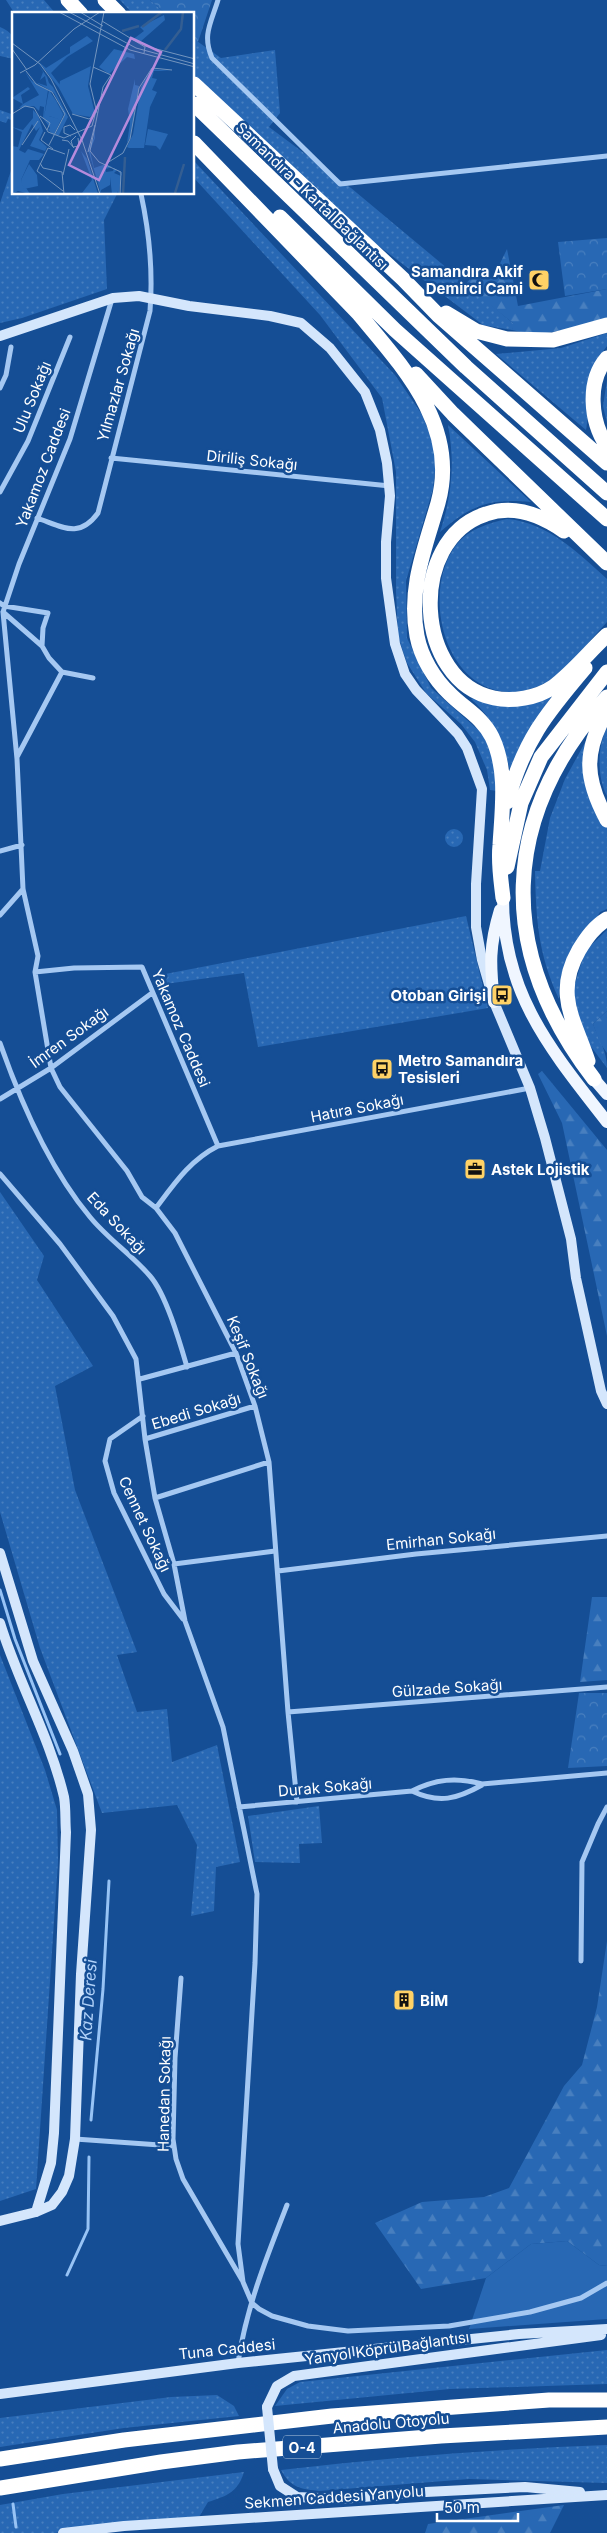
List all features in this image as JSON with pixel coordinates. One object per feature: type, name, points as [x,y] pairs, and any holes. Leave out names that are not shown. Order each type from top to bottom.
[{"type":"highway","points":[[57,0],[68,12]]},
{"type":"highway","points":[[68,0],[79,12]]},
{"type":"highway","points":[[94,0],[105,12]]},
{"type":"highway","points":[[105,0],[117,12]]},
{"type":"highway","points":[[195,85],[403,279],[438,315],[607,463]]},
{"type":"highway","name":"Samandıra - Kartal Bağlantısı","points":[[195,105],[466,367],[607,493]]},
{"type":"highway","points":[[195,133],[395,330],[607,519]]},
{"type":"highway","points":[[195,144],[454,414],[607,564]]},
{"type":"highway","points":[[403,279],[444,312],[476,330],[507,339],[553,340],[607,325]]},
{"type":"highway","points":[[354,308],[417,388],[438,431],[442,452],[442,482],[416,578],[414,615],[422,652],[437,680],[450,695],[473,712],[492,736],[501,769],[503,815]]},
{"type":"highway","points":[[607,358],[600,365],[594,383],[594,405],[599,427],[607,446]]},
{"type":"highway","points":[[607,564],[550,521],[526,512],[500,509],[475,517],[457,530],[445,543],[434,571],[430,589],[432,622],[442,655],[451,671],[464,686],[482,696],[502,700],[530,697],[552,688],[607,634]]},
{"type":"highway","points":[[503,898],[499,846],[503,815],[513,778],[536,730],[548,711],[607,641]]},
{"type":"highway","points":[[503,898],[509,853],[530,779],[541,757],[564,725],[607,672]]},
{"type":"highway","points":[[594,1079],[558,1026],[537,980],[527,944],[523,895],[529,843],[539,802],[576,735],[607,697]]},
{"type":"highway","points":[[607,711],[592,744],[589,771],[593,788],[607,820]]},
{"type":"highway","points":[[594,1079],[572,1022],[566,985],[570,968],[586,938],[597,925],[607,918]]},
{"type":"highway","name":"Anadolu Otoyolu","points":[[0,2459],[134,2439],[332,2416],[549,2400],[607,2400]]},
{"type":"highway","name":"Anadolu Otoyolu","points":[[0,2488],[161,2462],[238,2452],[449,2435],[607,2427]]},
{"type":"main road","points":[[0,336],[112,298],[139,296],[189,306],[270,316],[301,323],[330,348],[365,392],[380,430],[390,486],[386,542],[386,578],[392,629],[399,658],[416,690],[458,734],[468,748],[482,789],[476,877],[476,927],[483,966],[494,1002],[530,1088],[571,1238],[576,1278],[601,1391],[607,1404]]},
{"type":"main road","points":[[494,1002],[489,961],[493,934],[503,898]]},
{"type":"main road","points":[[503,898],[503,921],[508,954],[528,1011],[556,1057],[607,1122]]},
{"type":"main road","points":[[594,1079],[607,1094]]},
{"type":"main road","points":[[0,1553],[33,1661],[73,1750],[88,1794],[91,1830],[81,1974],[75,2139],[69,2176],[62,2192],[52,2204],[36,2212],[0,2221]]},
{"type":"main road","points":[[0,1623],[12,1661],[52,1759],[64,1799],[66,1832],[53,2140],[51,2163],[36,2212]]},
{"type":"main road","name":"Tuna Caddesi","points":[[0,2394],[128,2375],[238,2363],[519,2334],[607,2329]]},
{"type":"main road","name":"Yanyol Köprü Bağlantısı","points":[[607,2334],[294,2376],[277,2386],[267,2407],[272,2469],[280,2486],[298,2497],[342,2499],[406,2493],[525,2487],[607,2494]]},
{"type":"main road","name":"Sekmen Caddesi Yanyolu","points":[[62,2533],[607,2494]]},
{"type":"street","points":[[218,0],[206,37],[206,44],[212,58],[340,184],[607,156]]},
{"type":"street","name":"Yılmazlar Sokağı","points":[[37,518],[74,530],[90,523],[98,513],[111,458],[146,335],[151,298],[146,221],[141,195]]},
{"type":"street","name":"Yakamoz Caddesi","points":[[112,298],[70,439],[2,607],[17,758],[23,889],[38,956],[35,972],[142,967],[218,1146]]},
{"type":"street","name":"Ulu Sokağı","points":[[0,492],[28,441],[70,337]]},
{"type":"street","points":[[0,388],[6,375],[11,347]]},
{"type":"street","name":"Diriliş Sokağı","points":[[111,458],[390,486]]},
{"type":"street","points":[[2,607],[42,646],[49,658],[62,672],[92,678]]},
{"type":"street","points":[[2,607],[48,613],[43,628],[42,646]]},
{"type":"street","points":[[17,758],[62,672]]},
{"type":"street","points":[[0,851],[22,845]]},
{"type":"street","points":[[0,915],[23,889]]},
{"type":"street","name":"Keşif Sokağı","points":[[35,972],[51,1068],[60,1087],[76,1110],[127,1171],[142,1197],[156,1208],[175,1232],[236,1353],[255,1406],[269,1462],[288,1712],[297,1802]]},
{"type":"street","name":"İmren Sokağı","points":[[0,1099],[51,1068],[152,993]]},
{"type":"street","name":"Eda Sokağı","points":[[0,1043],[17,1089],[61,1177],[90,1218],[151,1277],[174,1325],[187,1367]]},
{"type":"street","name":"Hatıra Sokağı","points":[[218,1146],[530,1088]]},
{"type":"street","points":[[156,1208],[182,1173],[206,1152],[218,1146]]},
{"type":"street","points":[[0,1174],[60,1244],[113,1316],[136,1359],[140,1379],[145,1439],[155,1498],[174,1564],[185,1621],[223,1727],[257,1894],[255,1963],[238,2244],[244,2282],[252,2303],[272,2316],[308,2326],[348,2332],[449,2326],[530,2312],[581,2298],[607,2283]]},
{"type":"street","points":[[140,1379],[236,1353]]},
{"type":"street","name":"Ebedi Sokağı","points":[[145,1439],[255,1406]]},
{"type":"street","name":"Cennet Sokağı","points":[[143,1416],[110,1439],[105,1461],[114,1493],[147,1560],[164,1594],[185,1621]]},
{"type":"street","points":[[155,1498],[269,1462]]},
{"type":"street","name":"Emirhan Sokağı","points":[[278,1571],[416,1554],[607,1536]]},
{"type":"street","points":[[174,1564],[275,1551]]},
{"type":"street","name":"Gülzade Sokağı","points":[[288,1712],[607,1687]]},
{"type":"street","name":"Durak Sokağı","points":[[239,1807],[412,1791],[427,1784],[446,1779],[464,1779],[482,1784],[607,1773]]},
{"type":"street","name":"Durak Sokağı","points":[[412,1791],[428,1799],[453,1798],[482,1784]]},
{"type":"street","points":[[581,1961],[582,1862],[607,1808]]},
{"type":"street","name":"Hanedan Sokağı","points":[[181,1978],[175,2058],[174,2146],[176,2159],[183,2180],[244,2282]]},
{"type":"street","points":[[75,2139],[174,2146]]},
{"type":"street","points":[[238,2363],[242,2336],[252,2303],[287,2205]]},
{"type":"green space","points":[[6,0],[44,0],[54,12],[14,12]]},
{"type":"green space","points":[[120,0],[150,0],[164,12],[131,12]]},
{"type":"green space","points":[[150,0],[212,0],[198,42],[195,40],[195,12],[164,12]]},
{"type":"green space","points":[[0,27],[12,36],[12,59],[0,56]]},
{"type":"green space","points":[[195,40],[221,58],[275,50],[280,113],[269,127],[351,188],[514,324],[512,330],[483,325],[363,234],[195,79]]},
{"type":"green space","points":[[0,110],[12,114],[12,120],[8,119],[6,123],[0,121]]},
{"type":"green space","points":[[195,162],[395,375],[421,413],[437,450],[433,489],[406,581],[407,638],[431,688],[485,736],[497,771],[497,791],[490,790],[487,770],[475,742],[461,724],[426,693],[407,663],[398,636],[396,472],[382,398],[320,315],[195,179]]},
{"type":"green space","points":[[12,168],[12,195],[116,195],[104,220],[107,289],[22,318],[0,323],[0,203]]},
{"type":"green space","points":[[607,238],[607,289],[565,296],[558,242]]},
{"type":"green space","points":[[507,249],[518,306],[607,289],[607,320],[591,325],[535,335],[512,330],[513,323],[465,285],[478,269],[493,278]]},
{"type":"green space","points":[[607,333],[607,346],[596,361],[586,430],[496,354],[561,348]]},
{"type":"green space","points":[[607,380],[607,423],[603,406]]},
{"type":"green space","points":[[448,425],[531,502],[504,501],[482,505],[462,515],[440,532],[450,492],[452,466]]},
{"type":"green space","points":[[507,519],[536,526],[561,540],[607,579],[607,622],[559,673],[542,685],[519,692],[508,692],[485,686],[467,674],[453,655],[444,633],[440,610],[441,586],[446,563],[457,544],[473,531]]},
{"type":"green space","points":[[551,697],[541,712],[511,774],[505,752],[493,724],[471,699],[512,706]]},
{"type":"green space","points":[[607,728],[607,796],[601,780],[600,753]]},
{"type":"green space","points":[[588,737],[607,826],[607,909],[600,912],[561,976],[559,999],[542,951],[537,921],[535,871],[540,871],[550,818],[565,779]]},
{"type":"green space","points":[[454,829],[460,832],[463,838],[460,844],[454,847],[448,844],[445,838],[448,832]]},
{"type":"green space","points":[[466,916],[488,1008],[258,1047],[244,973],[158,985],[155,976]]},
{"type":"green space","points":[[607,930],[607,1011],[593,1024],[604,1051],[607,1068],[583,1036],[573,990],[585,951]]},
{"type":"green space","points":[[607,1011],[607,1053],[600,1043],[593,1024]]},
{"type":"green space","points":[[542,1071],[607,1150],[607,1336],[562,1123],[538,1074]]},
{"type":"green space","points":[[0,1192],[44,1256],[37,1280],[93,1366],[55,1386],[75,1490],[137,1652],[117,1655],[137,1712],[167,1709],[172,1762],[217,1745],[240,1862],[216,1867],[214,1911],[191,1916],[197,1845],[177,1805],[102,1813],[40,1648],[0,1512]]},
{"type":"green space","points":[[592,1597],[607,1597],[607,1680],[580,1682]]},
{"type":"green space","points":[[0,1655],[45,1770],[57,1810],[58,1862],[36,2189],[0,2201]]},
{"type":"green space","points":[[579,1693],[607,1693],[607,1766],[568,1768]]},
{"type":"green space","points":[[319,1806],[322,1843],[299,1844],[300,1863],[255,1862],[248,1816]]},
{"type":"green space","points":[[607,1941],[607,2266],[599,2265],[567,2241],[531,2244],[486,2278],[421,2289],[375,2223],[422,2202],[484,2197],[509,2188],[564,2086],[582,2065],[597,2007]]},
{"type":"green space","points":[[567,2241],[599,2265],[607,2266],[607,2319],[469,2329],[486,2278],[531,2244]]},
{"type":"green space","points":[[607,2350],[607,2384],[450,2389],[275,2406],[287,2389],[300,2382]]},
{"type":"green space","points":[[217,2395],[234,2406],[239,2416],[124,2428],[0,2447],[0,2418],[171,2397]]},
{"type":"green space","points":[[607,2445],[607,2483],[469,2479],[319,2491],[292,2484],[281,2470],[444,2454]]},
{"type":"green space","points":[[244,2472],[242,2479],[235,2489],[221,2498],[208,2502],[199,2517],[54,2533],[0,2533],[0,2505],[63,2494]]},
{"type":"green space","points":[[564,2505],[550,2533],[425,2533],[428,2524]]},
{"type":"waterway","name":"Kaz Deresi","points":[[0,1590],[15,1639],[60,1754]]},
{"type":"waterway","name":"Kaz Deresi","points":[[91,2120],[103,1989],[109,1881]]},
{"type":"waterway","name":"Kaz Deresi","points":[[67,2275],[88,2229],[89,2157]]},
{"type":"waterway","name":"Kaz Deresi","points":[[13,2504],[16,2527]]},
{"type":"place","name":"Samandıra Akif Demirci Cami","points":[[539,280]]},
{"type":"place","name":"Otoban Girişi","points":[[502,995]]},
{"type":"place","name":"Metro Samandıra Tesisleri","points":[[382,1069]]},
{"type":"place","name":"Astek Lojistik","points":[[475,1169]]},
{"type":"place","name":"BİM","points":[[404,2000]]}]
